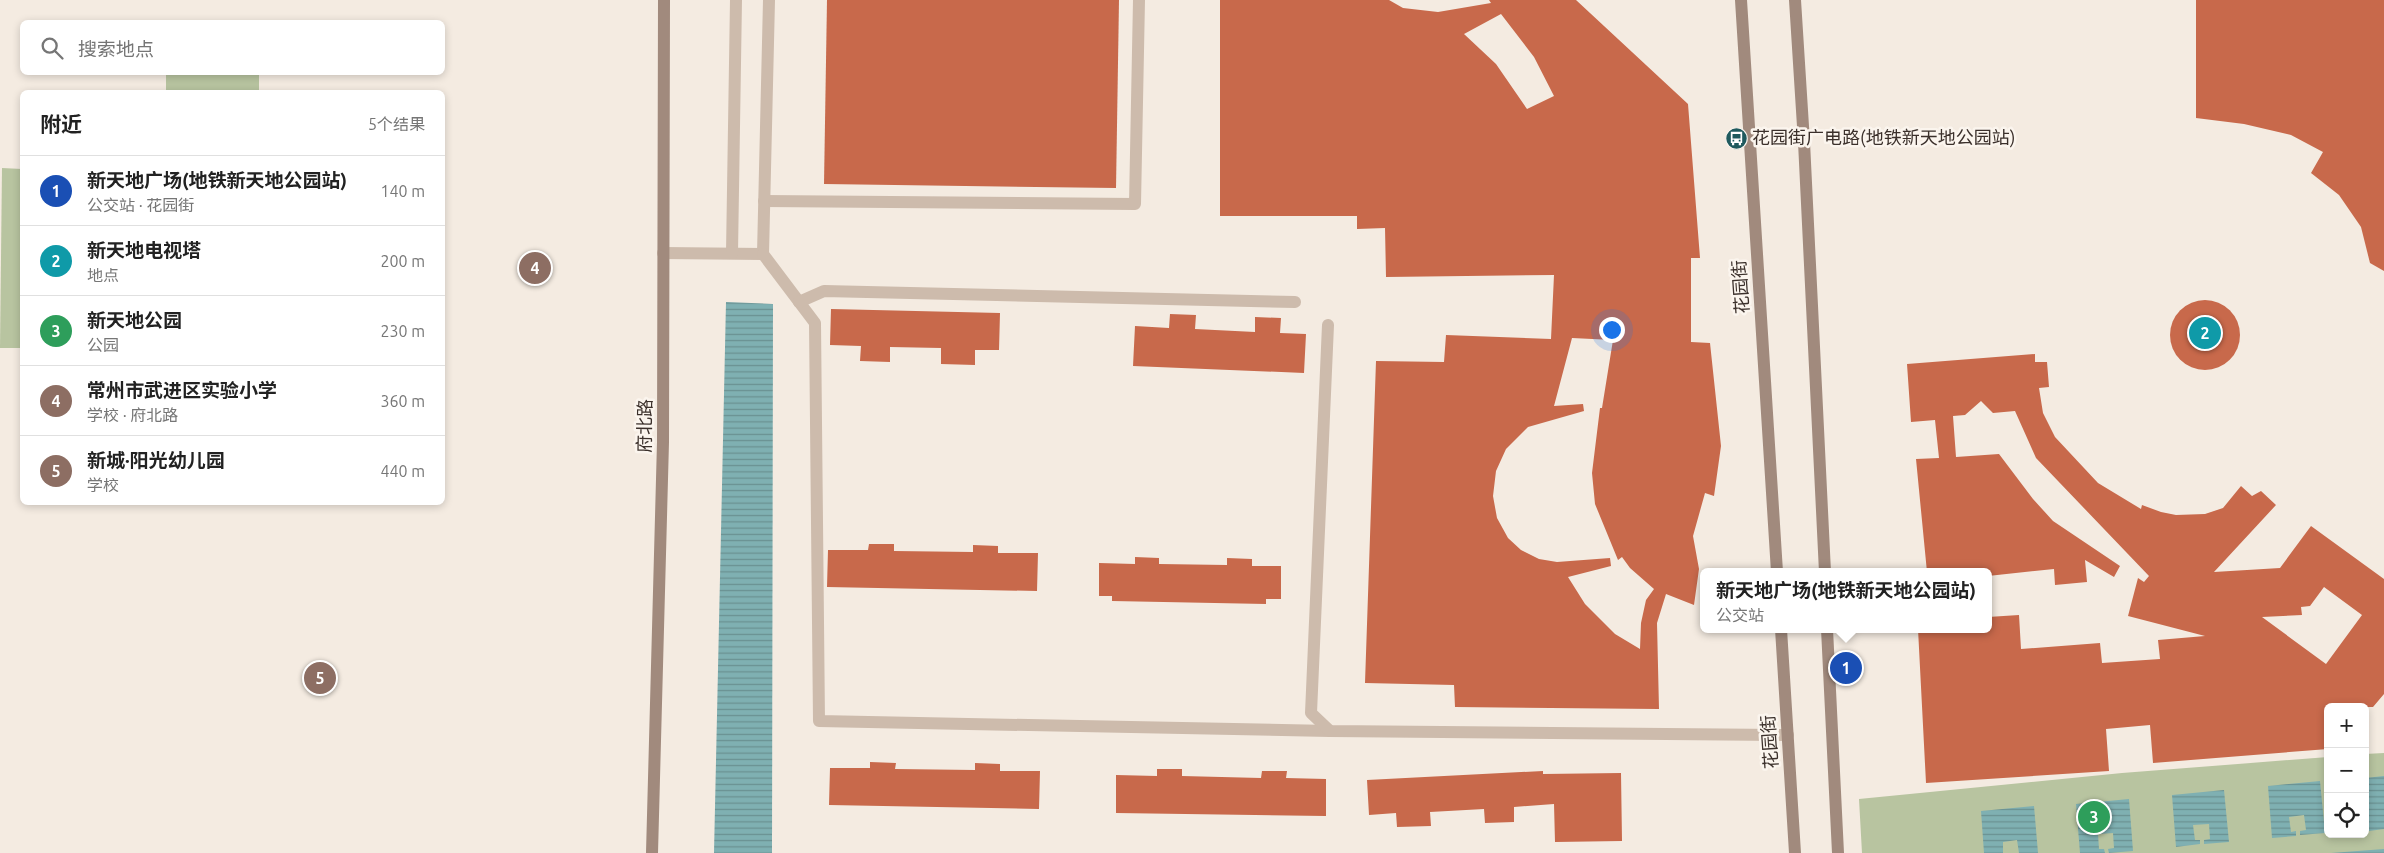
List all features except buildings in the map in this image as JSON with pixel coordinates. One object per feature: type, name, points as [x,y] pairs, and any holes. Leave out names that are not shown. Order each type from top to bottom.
[{"type":"main road","name":"府北路","points":[[652,853],[662,442],[664,0]]},
{"type":"main road","name":"花园街","points":[[1741,0],[1777,568]]},
{"type":"main road","points":[[1795,0],[1804,142],[1825,568]]},
{"type":"main road","name":"花园街","points":[[1781,633],[1795,853]]},
{"type":"main road","points":[[1828,633],[1838,853]]},
{"type":"lane","points":[[732,253],[736,0]]},
{"type":"lane","points":[[769,0],[763,254],[815,323],[819,722],[1330,731],[1788,735]]},
{"type":"lane","points":[[764,201],[1135,204],[1139,0]]},
{"type":"lane","points":[[663,253],[763,254]]},
{"type":"lane","points":[[800,302],[824,291],[1295,302]]},
{"type":"lane","points":[[1328,325],[1311,713],[1330,731]]},
{"type":"green space","points":[[166,75],[259,75],[259,90],[166,90]]},
{"type":"green space","points":[[2,168],[20,169],[20,348],[0,348]]},
{"type":"green space","points":[[2384,753],[2384,853],[1862,853],[1859,799],[2122,773],[2324,757],[2324,838],[2369,838],[2369,754]]},
{"type":"water","points":[[726,302],[773,304],[772,853],[714,853]]},
{"type":"water","points":[[2384,776],[2384,829],[2369,831],[2369,778]]},
{"type":"water","points":[[2320,781],[2324,833],[2300,835],[2300,831],[2306,830],[2304,815],[2289,817],[2291,832],[2296,831],[2296,836],[2272,838],[2268,786]]},
{"type":"water","points":[[2224,790],[2229,842],[2204,844],[2204,840],[2210,839],[2209,824],[2193,825],[2195,840],[2200,840],[2200,844],[2176,847],[2172,795]]},
{"type":"water","points":[[2129,799],[2133,851],[2109,853],[2108,849],[2114,848],[2113,833],[2098,834],[2099,849],[2104,849],[2105,853],[2080,853],[2076,804]]},
{"type":"water","points":[[2034,806],[2038,853],[2019,853],[2017,840],[2003,842],[2003,853],[1984,853],[1981,811]]},
{"type":"water","points":[[2384,849],[2384,853],[2331,853]]},
{"type":"place","name":"花园街广电路(地铁新天地公园站)","points":[[1736,138]]},
{"type":"place","name":"常州市武进区实验小学","points":[[535,268]]},
{"type":"place","name":"新天地电视塔","points":[[2205,333]]},
{"type":"place","name":"新天地广场(地铁新天地公园站)","points":[[1846,668]]},
{"type":"place","name":"新城·阳光幼儿园","points":[[320,678]]},
{"type":"place","name":"新天地公园","points":[[2094,817]]}]
